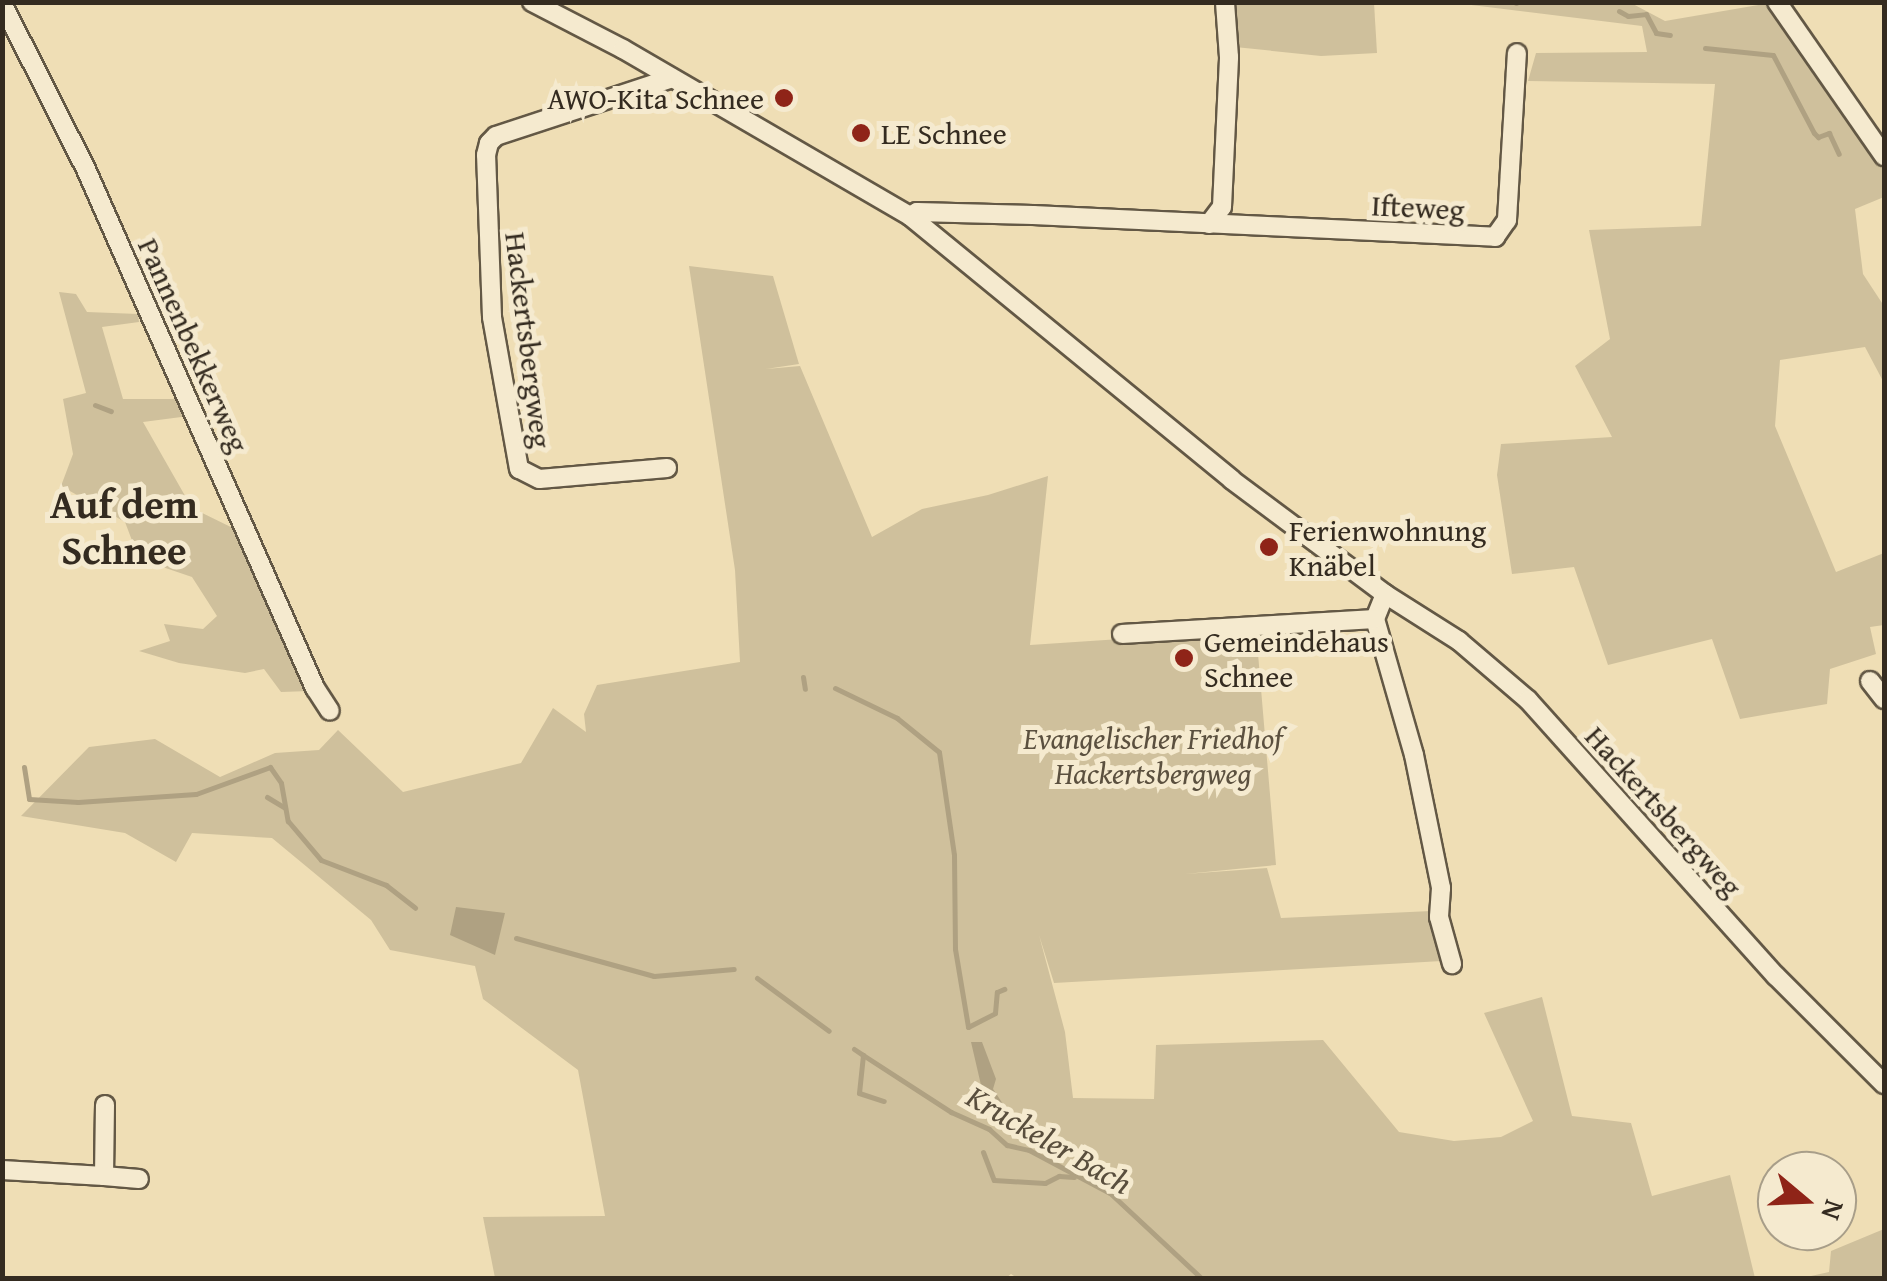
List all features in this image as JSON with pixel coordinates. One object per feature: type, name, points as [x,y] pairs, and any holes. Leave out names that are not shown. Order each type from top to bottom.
[{"type":"street","name":"Pannenbekkerweg","points":[[2,2],[86,167],[315,688],[330,711]]},
{"type":"street","name":"Hackertsbergweg","points":[[532,2],[910,216],[1175,436],[1385,594],[1460,641],[1528,700],[1776,976],[1884,1084]]},
{"type":"street","points":[[910,216],[917,212],[1208,224],[1222,207],[1229,57],[1225,2]]},
{"type":"street","points":[[1777,2],[1884,156]]},
{"type":"street","name":"Ifteweg","points":[[1208,224],[1494,237],[1508,220],[1517,53]]},
{"type":"street","name":"Hackertsbergweg","points":[[666,468],[539,480],[519,470],[492,317],[486,156],[489,143],[496,136],[672,78]]},
{"type":"street","points":[[1385,594],[1375,619],[1414,755],[1441,888],[1439,916],[1452,964]]},
{"type":"street","points":[[1122,634],[1375,619]]},
{"type":"street","points":[[1870,681],[1884,699]]},
{"type":"street","points":[[104,1176],[105,1105]]},
{"type":"street","points":[[2,1170],[139,1179]]},
{"type":"green space","points":[[1232,3],[1374,3],[1377,53],[1321,56],[1235,47]]},
{"type":"green space","points":[[1455,3],[1631,3],[1665,21],[1770,3],[1884,171],[1884,197],[1855,209],[1863,274],[1884,306],[1884,383],[1865,347],[1780,360],[1775,426],[1836,572],[1884,553],[1884,625],[1870,627],[1876,654],[1830,669],[1827,704],[1740,719],[1712,639],[1608,665],[1574,567],[1512,574],[1497,475],[1501,444],[1612,437],[1575,366],[1610,339],[1589,230],[1701,226],[1715,84],[1528,81],[1536,53],[1647,52],[1642,26]]},
{"type":"green space","name":"Evangelischer Friedhof Hackertsbergweg","points":[[689,266],[773,276],[799,364],[766,369],[800,366],[872,537],[922,509],[988,495],[1048,476],[1030,645],[1256,630],[1276,865],[1185,874],[1267,868],[1281,918],[1431,911],[1442,961],[1054,983],[1039,935],[1065,1032],[1073,1098],[1154,1099],[1156,1045],[1323,1040],[1399,1132],[1454,1141],[1501,1137],[1533,1121],[1484,1013],[1542,997],[1572,1116],[1631,1123],[1652,1196],[1730,1175],[1755,1278],[1017,1278],[1011,1274],[1006,1278],[495,1278],[483,1217],[605,1216],[578,1070],[483,999],[475,966],[390,950],[371,920],[272,838],[192,833],[176,862],[125,833],[21,816],[89,747],[155,739],[220,777],[275,753],[319,750],[338,730],[403,792],[521,763],[553,708],[586,732],[584,714],[597,685],[740,662],[735,570]]},
{"type":"green space","points":[[59,292],[76,294],[87,312],[138,314],[139,322],[102,327],[123,399],[183,399],[189,416],[143,422],[192,508],[241,532],[310,691],[281,692],[264,669],[245,673],[179,663],[139,651],[170,641],[164,624],[203,629],[217,616],[192,577],[139,559],[125,522],[61,486],[73,454],[63,399],[86,393]]},
{"type":"green space","points":[[1884,1229],[1884,1278],[1802,1278],[1829,1272],[1831,1251],[1857,1251],[1857,1240]]},
{"type":"shaded area","points":[[456,907],[505,913],[495,955],[450,935]]},
{"type":"shaded area","points":[[971,1042],[982,1042],[996,1079],[993,1089],[1007,1110],[1003,1118],[984,1098]]},
{"type":"waterway","points":[[1619,11],[1628,16],[1646,14],[1656,33],[1670,35]]},
{"type":"waterway","points":[[1705,48],[1773,55],[1814,133],[1818,137],[1829,133],[1839,154]]},
{"type":"waterway","points":[[95,405],[111,411]]},
{"type":"waterway","points":[[803,677],[805,689]]},
{"type":"waterway","points":[[835,688],[897,718],[939,752],[954,855],[955,949],[968,1027],[995,1013],[997,992],[1004,989]]},
{"type":"waterway","name":"Kruckeler Bach","points":[[24,767],[29,799],[78,802],[196,794],[270,767],[281,783],[288,821],[321,860],[386,885],[415,908]]},
{"type":"waterway","points":[[267,797],[285,808]]},
{"type":"waterway","name":"Kruckeler Bach","points":[[516,938],[654,976],[734,969]]},
{"type":"waterway","name":"Kruckeler Bach","points":[[757,978],[829,1031]]},
{"type":"waterway","points":[[854,1049],[863,1055],[859,1093],[884,1101]]},
{"type":"waterway","name":"Kruckeler Bach","points":[[863,1055],[951,1112],[989,1129],[1007,1145],[1029,1150],[1110,1193],[1201,1278]]},
{"type":"waterway","points":[[983,1152],[994,1180],[1045,1183],[1059,1176],[1074,1177]]},
{"type":"place","name":"AWO-Kita Schnee","points":[[784,98]]},
{"type":"place","name":"LE Schnee","points":[[861,133]]},
{"type":"place","name":"Ferienwohnung Knäbel","points":[[1269,547]]},
{"type":"place","name":"Gemeindehaus Schnee","points":[[1184,658]]},
{"type":"district","name":"Auf dem Schnee","points":[[124,527]]}]
